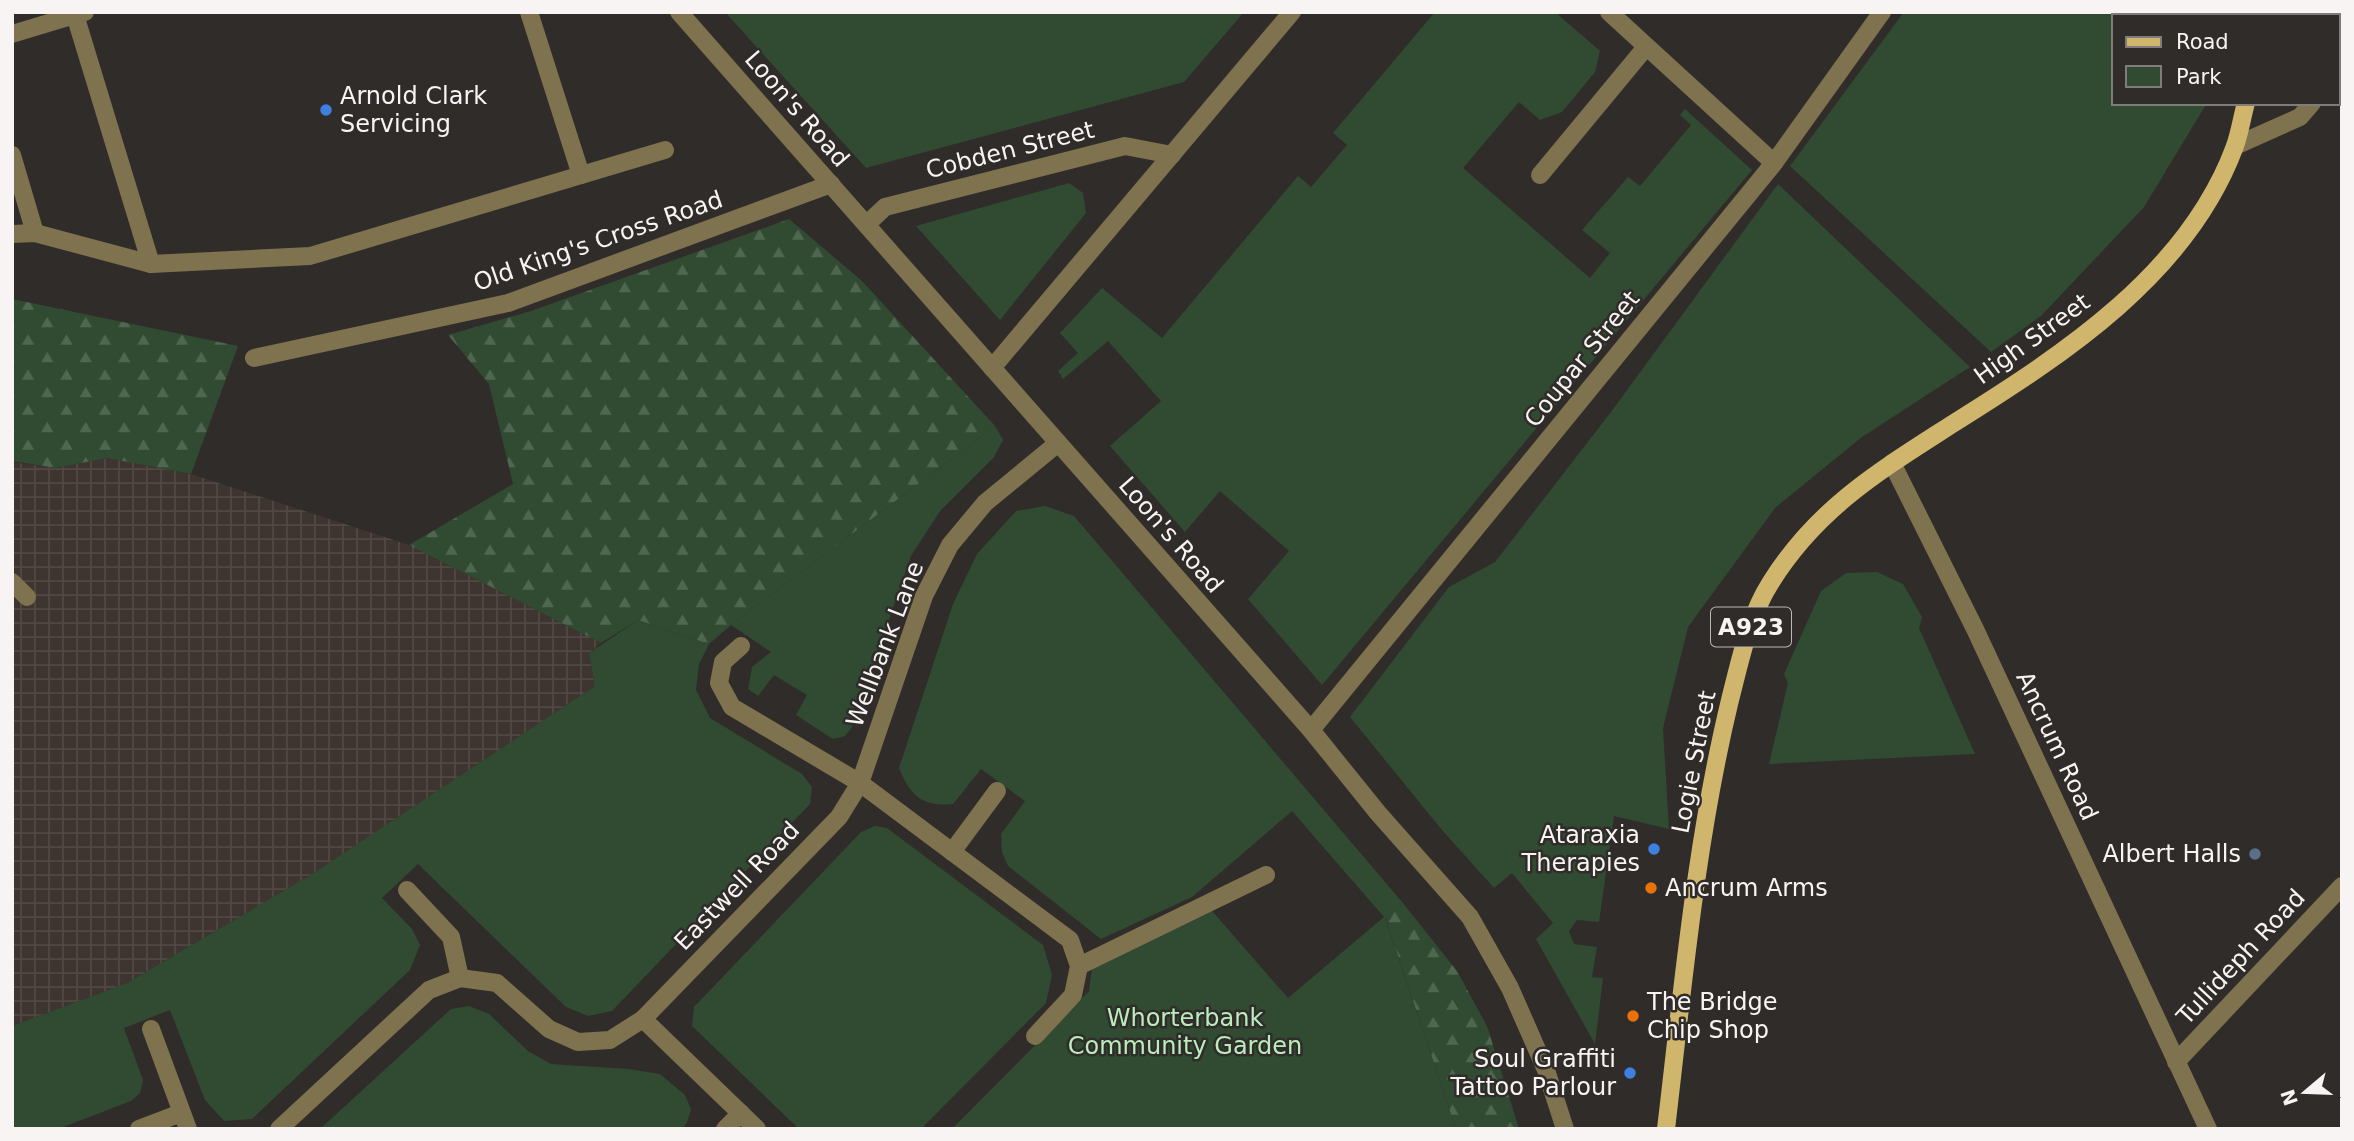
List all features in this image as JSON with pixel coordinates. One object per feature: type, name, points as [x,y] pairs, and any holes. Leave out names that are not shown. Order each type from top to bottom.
[{"type":"main road","name":"A923","points":[[2235,146],[2245,105]]},
{"type":"main road","name":"High Street","points":[[1892,463],[1998,394],[2101,321],[2151,276],[2184,237],[2211,194],[2235,146]]},
{"type":"main road","name":"Logie Street","points":[[1666,1129],[1702,842],[1721,737],[1740,659],[1768,585],[1798,541],[1833,506],[1892,463]]},
{"type":"street","points":[[529,12],[581,175]]},
{"type":"street","name":"Loon's Road","points":[[679,12],[1311,730],[1378,813],[1470,918],[1510,988],[1546,1070],[1565,1129]]},
{"type":"street","points":[[992,368],[1292,12]]},
{"type":"street","points":[[1609,12],[1774,163]]},
{"type":"street","name":"Coupar Street","points":[[1311,730],[1774,163],[1882,12]]},
{"type":"street","points":[[12,34],[80,14],[151,264]]},
{"type":"street","points":[[1541,175],[1646,47]]},
{"type":"street","points":[[2235,146],[2300,117],[2310,105]]},
{"type":"street","name":"Cobden Street","points":[[867,224],[886,207],[1125,146],[1172,155]]},
{"type":"street","points":[[12,234],[35,233],[151,264],[310,256],[665,150]]},
{"type":"street","points":[[12,155],[35,233]]},
{"type":"street","name":"Old King's Cross Road","points":[[254,358],[508,303],[831,184]]},
{"type":"street","name":"Wellbank Lane","points":[[860,783],[924,596],[950,544],[985,503],[1058,443]]},
{"type":"street","name":"Ancrum Road","points":[[1892,463],[1975,629],[2208,1129]]},
{"type":"street","points":[[12,582],[27,597]]},
{"type":"street","points":[[741,646],[723,662],[719,682],[732,707],[860,783],[1070,940],[1079,966],[1073,995],[1035,1036]]},
{"type":"street","name":"Eastwell Road","points":[[460,978],[496,984],[549,1029],[578,1042],[610,1040],[643,1019],[839,817],[860,783]]},
{"type":"street","points":[[952,852],[997,791]]},
{"type":"street","points":[[1079,966],[1266,875]]},
{"type":"street","name":"Tullideph Road","points":[[2176,1062],[2342,886]]},
{"type":"street","points":[[279,1129],[429,990],[460,978],[451,937],[407,890]]},
{"type":"street","points":[[643,1019],[757,1129]]},
{"type":"street","points":[[139,1129],[185,1121],[151,1029]]},
{"type":"street","points":[[725,1129],[741,1113]]},
{"type":"shaded area","points":[[107,458],[191,474],[409,545],[601,643],[589,653],[595,686],[309,876],[127,983],[12,1026],[12,462],[56,468]]},
{"type":"green space","points":[[725,12],[1244,12],[1184,82],[866,168]]},
{"type":"green space","points":[[1435,12],[1555,12],[1600,51],[1595,72],[1562,112],[1540,120],[1519,102],[1463,168],[1590,278],[1610,253],[1582,230],[1628,177],[1640,186],[1691,125],[1680,115],[1685,109],[1752,170],[1322,685],[1248,599],[1289,551],[1220,491],[1185,532],[1110,446],[1161,401],[1108,341],[1063,379],[1058,371],[1078,353],[1060,333],[1102,288],[1162,338],[1298,176],[1311,187],[1347,145],[1333,133]]},
{"type":"green space","points":[[1904,12],[2227,12],[2112,14],[2112,105],[2206,105],[2144,207],[2041,316],[1991,352],[1790,166]]},
{"type":"green space","points":[[1069,183],[1083,193],[1086,213],[1000,320],[916,226]]},
{"type":"green space","points":[[1778,184],[1970,367],[1862,437],[1775,508],[1688,627],[1663,728],[1669,829],[1614,816],[1599,922],[1577,920],[1569,931],[1574,944],[1597,947],[1592,977],[1603,978],[1595,1044],[1536,939],[1553,923],[1512,873],[1494,888],[1442,830],[1350,717],[1449,587],[1495,562],[1611,412]]},
{"type":"green space","points":[[789,219],[862,281],[995,426],[709,644],[638,620],[601,643],[409,545],[513,484],[489,384],[448,335],[531,311]]},
{"type":"green space","points":[[12,299],[238,346],[191,474],[107,458],[56,468],[12,461]]},
{"type":"green space","points":[[995,426],[1003,440],[994,457],[940,511],[911,556],[852,727],[845,736],[833,739],[796,715],[807,695],[774,675],[758,696],[748,689],[752,667],[771,652],[731,625]]},
{"type":"green space","name":"Whorterbank Community Garden","points":[[1045,506],[1074,516],[1402,902],[1385,918],[1456,1129],[952,1129],[1089,991],[1092,968],[1212,911],[1288,998],[1384,917],[1292,811],[1192,897],[1101,939],[1008,866],[1002,852],[1001,834],[1025,801],[981,769],[953,804],[933,804],[919,798],[908,786],[899,768],[953,604],[977,554],[1016,511]]},
{"type":"green space","points":[[1877,572],[1903,584],[1922,617],[1919,628],[1975,754],[1769,764],[1788,683],[1784,674],[1821,591],[1846,573]]},
{"type":"green space","points":[[638,620],[709,644],[699,664],[696,690],[710,718],[802,774],[812,787],[810,804],[612,1011],[588,1016],[566,1007],[418,864],[382,898],[412,929],[420,945],[410,970],[252,1119],[224,1121],[205,1100],[170,1010],[124,1028],[143,1080],[140,1093],[131,1101],[58,1129],[12,1129],[12,1026],[127,983],[309,876],[595,686],[589,653]]},
{"type":"green space","points":[[875,826],[887,828],[1043,945],[1052,975],[1046,1003],[921,1129],[799,1129],[692,1026],[694,1007],[861,832]]},
{"type":"green space","points":[[1402,902],[1457,971],[1487,1026],[1519,1129],[1456,1129],[1385,917]]},
{"type":"green space","points":[[469,1006],[489,1014],[528,1051],[551,1064],[629,1069],[660,1074],[685,1095],[691,1109],[687,1123],[682,1129],[320,1129],[451,1009]]},
{"type":"place","name":"Arnold Clark Servicing","points":[[326,110]]},
{"type":"place","name":"Ataraxia Therapies","points":[[1654,849]]},
{"type":"place","name":"Albert Halls","points":[[2255,854]]},
{"type":"place","name":"Ancrum Arms","points":[[1651,888]]},
{"type":"place","name":"The Bridge Chip Shop","points":[[1633,1016]]},
{"type":"place","name":"Soul Graffiti Tattoo Parlour","points":[[1630,1073]]}]
